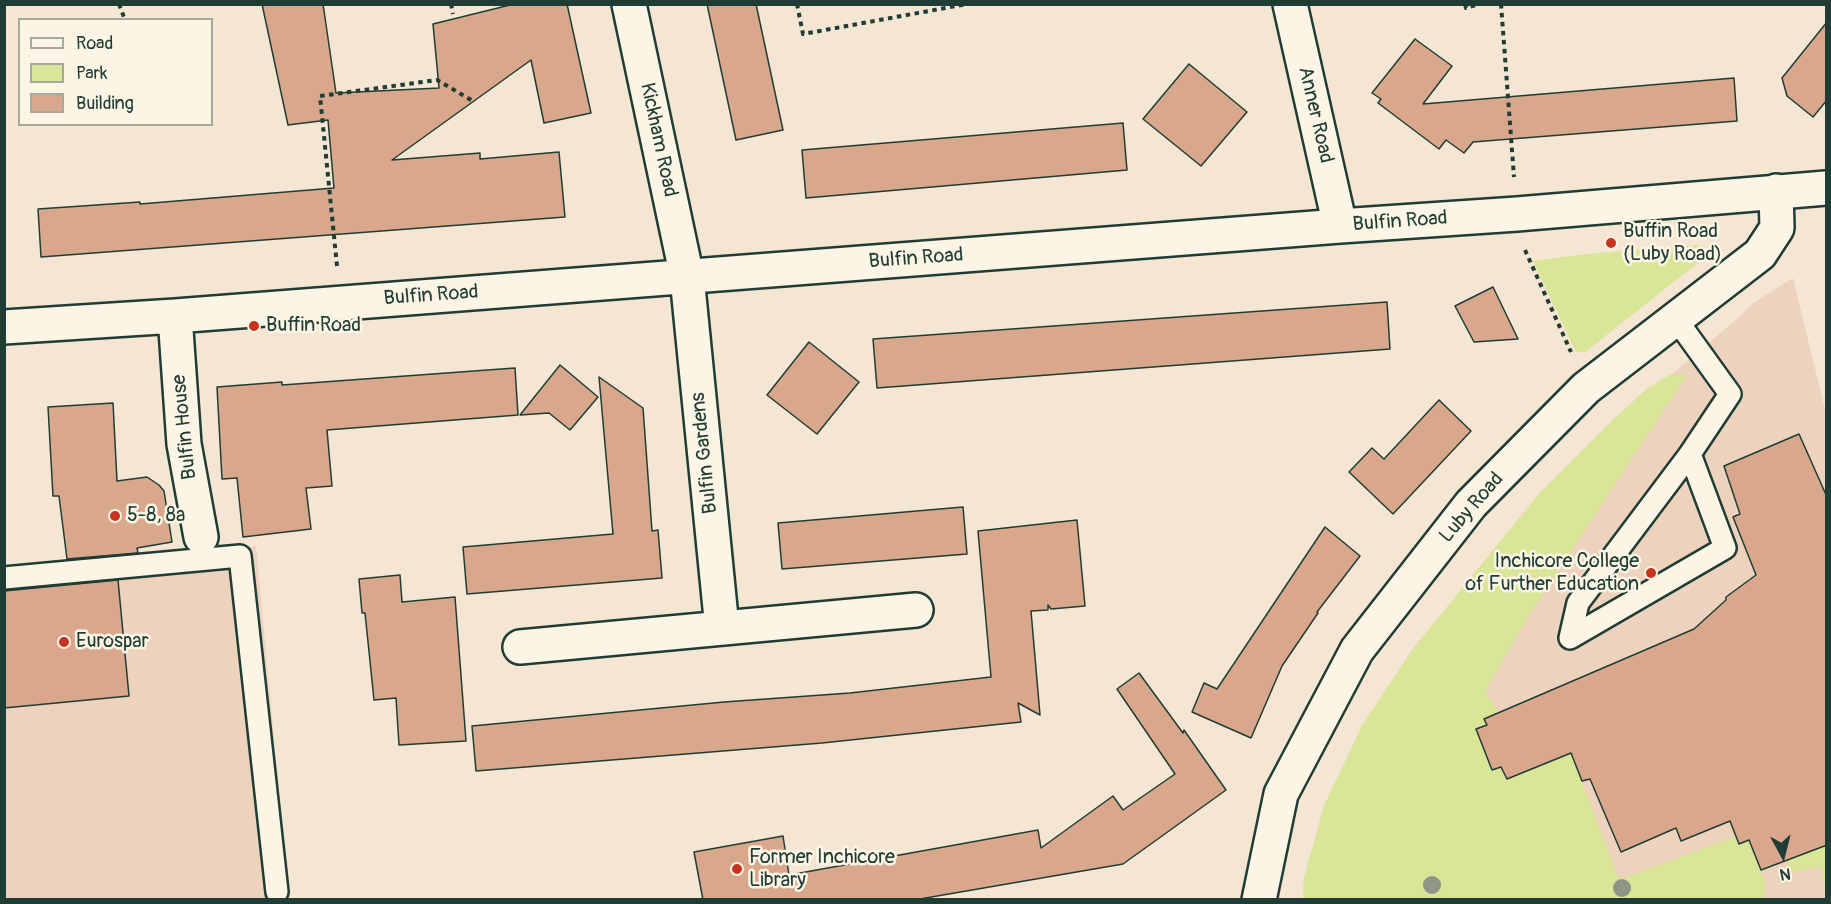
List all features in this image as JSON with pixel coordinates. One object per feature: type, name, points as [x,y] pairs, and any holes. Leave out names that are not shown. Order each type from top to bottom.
[{"type":"street","name":"Kickham Road","points":[[629,4],[687,277]]},
{"type":"street","name":"Anner Road","points":[[1290,4],[1340,226]]},
{"type":"street","name":"Bulfin Road","points":[[4,327],[1516,214],[1827,188]]},
{"type":"street","name":"Luby Road","points":[[1259,900],[1281,794],[1357,650],[1471,504],[1586,388],[1760,254],[1777,228],[1776,191]]},
{"type":"street","name":"Bulfin Gardens","points":[[687,277],[722,628]]},
{"type":"street","name":"Bulfin House","points":[[175,316],[184,444],[201,537]]},
{"type":"street","points":[[520,647],[916,610]]},
{"type":"lane","points":[[1676,319],[1730,394],[1690,453],[1578,603],[1570,638],[1725,548],[1690,453]]},
{"type":"lane","points":[[4,578],[240,556],[277,892]]},
{"type":"path","points":[[451,4],[453,14]]},
{"type":"path","points":[[797,4],[803,34],[967,4]]},
{"type":"path","points":[[1465,4],[1466,8],[1480,4]]},
{"type":"path","points":[[1501,4],[1516,214],[1525,251],[1573,356],[1597,380]]},
{"type":"path","points":[[341,302],[320,96],[437,80],[473,101]]},
{"type":"shaded area","name":"Inchicore College of Further Education","points":[[1793,278],[1826,414],[1826,899],[1303,900],[1304,878],[1324,806],[1362,726],[1412,650],[1538,495],[1617,416],[1648,388],[1672,374],[1752,304]]},
{"type":"shaded area","points":[[256,546],[289,899],[5,900],[5,573]]},
{"type":"green space","points":[[1698,245],[1706,251],[1704,258],[1585,352],[1576,352],[1533,261],[1586,254]]},
{"type":"green space","points":[[1671,374],[1687,375],[1529,615],[1485,691],[1498,713],[1485,718],[1487,725],[1476,730],[1493,770],[1571,753],[1619,880],[1736,836],[1739,844],[1749,840],[1765,882],[1764,899],[1303,900],[1304,878],[1324,806],[1362,726],[1412,650],[1538,495],[1617,416],[1648,388]]},
{"type":"green space","points":[[1826,845],[1826,899],[1821,867],[1791,872],[1786,861]]},
{"type":"building","points":[[262,4],[323,4],[336,93],[439,88],[433,24],[514,4],[567,4],[591,113],[544,123],[531,60],[392,160],[480,153],[480,159],[559,152],[565,217],[41,257],[38,209],[140,202],[140,204],[334,188],[328,120],[288,125]]},
{"type":"building","points":[[707,4],[756,4],[783,130],[736,140]]},
{"type":"building","points":[[1827,22],[1827,100],[1813,117],[1787,96],[1782,78]]},
{"type":"building","points":[[1415,39],[1452,66],[1423,104],[1734,78],[1737,121],[1473,142],[1464,153],[1446,140],[1439,149],[1378,103],[1381,99],[1372,93]]},
{"type":"building","points":[[1189,64],[1247,112],[1201,166],[1143,119]]},
{"type":"building","points":[[1123,123],[1127,170],[806,198],[802,150]]},
{"type":"building","points":[[1493,287],[1518,339],[1474,342],[1455,306]]},
{"type":"building","points":[[1387,302],[1390,349],[877,388],[873,339]]},
{"type":"building","points":[[809,342],[859,382],[817,434],[767,395]]},
{"type":"building","points":[[560,365],[598,397],[570,430],[549,413],[520,415]]},
{"type":"building","points":[[515,368],[518,415],[327,430],[332,486],[306,488],[311,529],[243,537],[237,478],[222,479],[217,387],[282,382],[282,385]]},
{"type":"building","points":[[599,377],[643,408],[652,531],[658,530],[662,578],[467,594],[463,547],[613,534]]},
{"type":"building","points":[[1439,400],[1471,431],[1393,514],[1349,472],[1372,448],[1384,459]]},
{"type":"building","points":[[113,403],[117,481],[147,477],[159,485],[164,491],[172,542],[137,548],[138,553],[67,559],[59,496],[53,496],[48,407]]},
{"type":"building","points":[[1799,434],[1827,497],[1827,845],[1761,870],[1749,840],[1739,844],[1730,821],[1681,841],[1676,828],[1621,852],[1590,779],[1582,781],[1571,753],[1507,779],[1501,767],[1492,770],[1476,729],[1487,725],[1484,719],[1694,629],[1726,600],[1726,597],[1756,575],[1733,517],[1740,514],[1724,466]]},
{"type":"building","points":[[963,507],[967,554],[782,569],[778,523]]},
{"type":"building","points":[[1077,520],[1085,606],[1051,609],[1048,605],[1048,610],[1031,611],[1040,715],[1018,703],[1021,722],[822,743],[476,771],[472,726],[724,702],[850,693],[991,677],[978,531]]},
{"type":"building","points":[[1325,527],[1360,556],[1317,612],[1282,666],[1251,738],[1192,712],[1204,683],[1217,689]]},
{"type":"building","points":[[400,575],[402,602],[455,597],[466,741],[399,745],[396,698],[374,700],[359,579]]},
{"type":"building","name":"Eurospar","points":[[118,580],[129,696],[4,708],[4,591]]},
{"type":"building","points":[[1139,673],[1183,733],[1184,730],[1226,790],[1123,864],[914,900],[703,900],[694,852],[783,836],[789,875],[1038,830],[1041,848],[1113,796],[1123,810],[1175,774],[1117,689]]},
{"type":"place","name":"Buffin Road (Luby Road)","points":[[1611,243]]},
{"type":"place","name":"Buffin Road","points":[[254,326]]},
{"type":"place","name":"5-8, 8a","points":[[115,516]]},
{"type":"place","name":"Inchicore College of Further Education","points":[[1651,573]]},
{"type":"place","name":"Eurospar","points":[[64,642]]},
{"type":"place","name":"Former Inchicore Library","points":[[737,869]]}]
